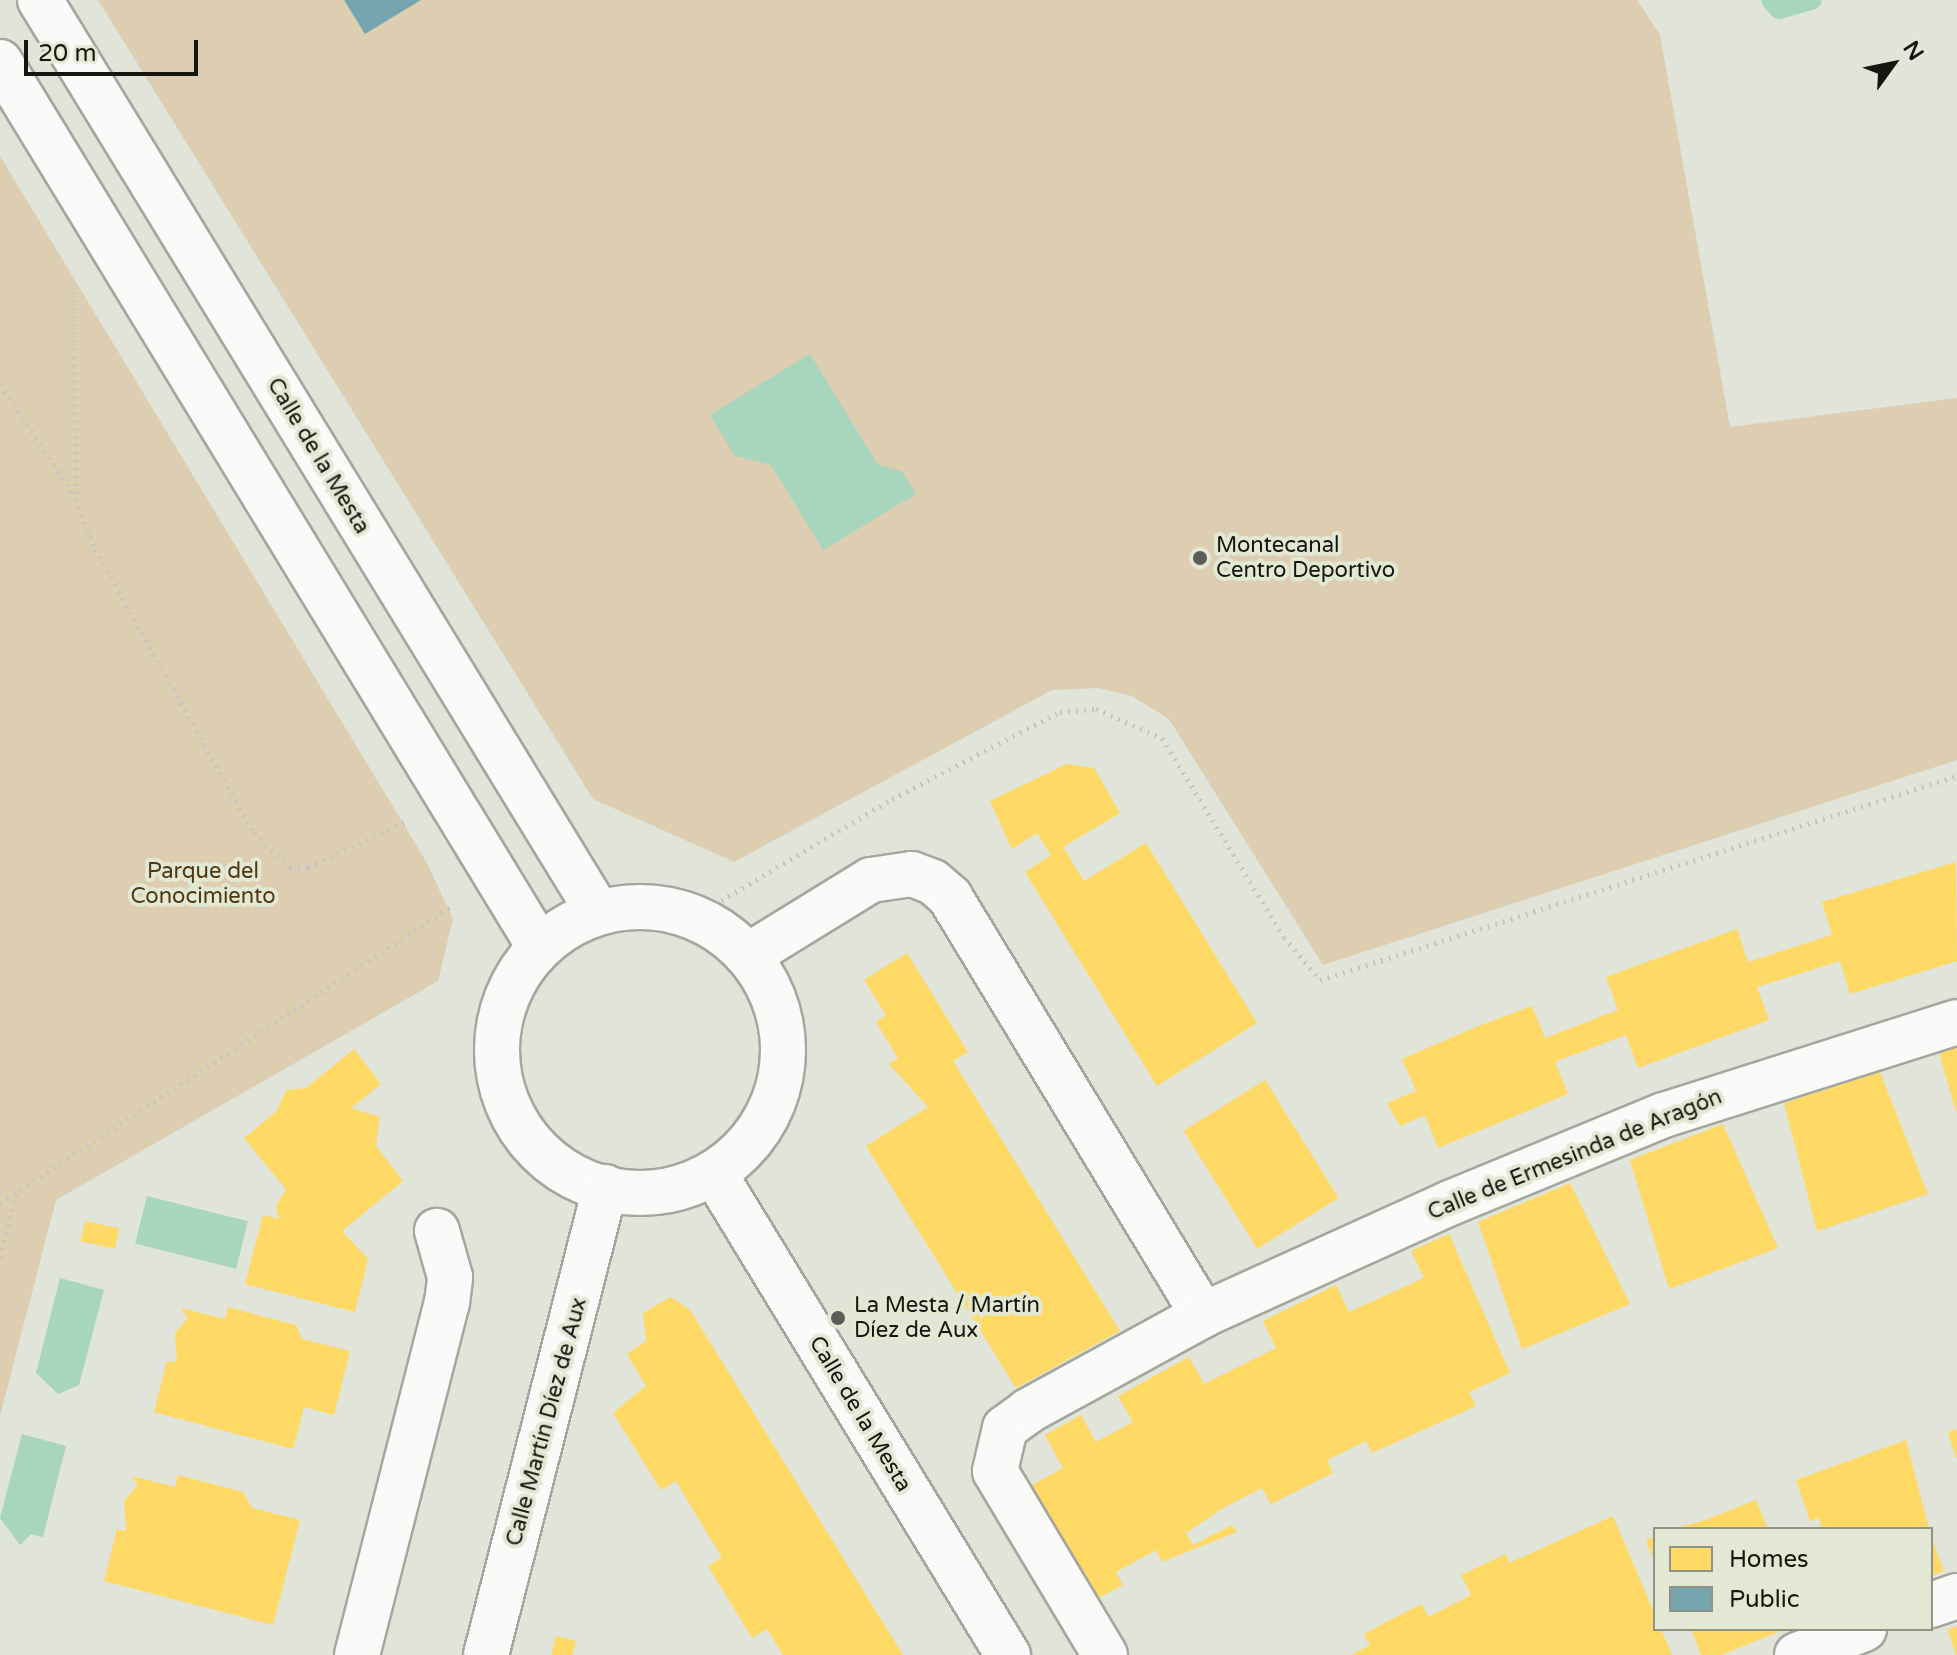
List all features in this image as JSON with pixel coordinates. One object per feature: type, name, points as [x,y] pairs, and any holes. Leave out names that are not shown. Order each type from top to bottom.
[{"type":"street","name":"Calle de la Mesta","points":[[40,0],[598,912]]},
{"type":"street","points":[[0,62],[446,799],[539,946]]},
{"type":"street","points":[[749,955],[871,880],[912,874],[933,882],[950,897],[1203,1315]]},
{"type":"street","points":[[657,908],[694,917],[749,955],[777,1008],[782,1072],[759,1129],[714,1173],[661,1192],[605,1187],[535,1150],[503,1098],[496,1035],[505,998],[539,946],[598,912],[657,908]]},
{"type":"street","name":"Calle de Ermesinda de Aragón","points":[[1105,1655],[1008,1500],[995,1471],[996,1447],[1005,1428],[1028,1411],[1203,1315],[1664,1115],[1957,1022]]},
{"type":"street","name":"Calle de la Mesta","points":[[714,1173],[1008,1655]]},
{"type":"street","name":"Calle Martín Díez de Aux","points":[[486,1655],[605,1187]]},
{"type":"street","points":[[357,1655],[447,1303],[450,1277],[437,1231]]},
{"type":"street","points":[[1933,1604],[1957,1596]]},
{"type":"street","points":[[1797,1655],[1859,1631]]},
{"type":"path","points":[[73,276],[76,499]]},
{"type":"path","points":[[0,384],[76,499],[95,549],[271,854],[290,867],[308,867],[446,799]]},
{"type":"path","points":[[694,917],[892,799],[1060,712],[1096,709],[1162,738],[1284,937],[1320,980],[1957,776]]},
{"type":"path","points":[[0,1203],[496,877]]},
{"type":"path","points":[[0,1257],[17,1192]]},
{"type":"green space","name":"Montecanal Centro Deportivo","points":[[98,0],[1637,0],[1660,35],[1730,427],[1957,398],[1957,760],[1323,965],[1169,719],[1132,696],[1099,688],[1052,690],[734,862],[593,799]]},
{"type":"green space","name":"Parque del Conocimiento","points":[[0,156],[427,863],[453,919],[438,981],[56,1200],[0,1416]]},
{"type":"shaded area","points":[[810,354],[878,465],[902,471],[916,494],[823,550],[771,465],[735,456],[710,415]]},
{"type":"shaded area","points":[[147,1196],[248,1221],[236,1269],[135,1244]]},
{"type":"shaded area","points":[[60,1278],[104,1290],[79,1385],[58,1394],[36,1373]]},
{"type":"shaded area","points":[[22,1434],[66,1446],[43,1537],[31,1534],[20,1545],[0,1518]]},
{"type":"building: Homes","points":[[1067,764],[1094,768],[1120,813],[1063,847],[1084,881],[1146,843],[1257,1023],[1157,1086],[1025,872],[1051,855],[1037,833],[1012,849],[990,801]]},
{"type":"building: Homes","points":[[1956,862],[1957,961],[1850,994],[1840,961],[1757,987],[1769,1020],[1638,1068],[1626,1035],[1555,1062],[1568,1094],[1438,1148],[1425,1115],[1400,1126],[1387,1103],[1416,1091],[1402,1059],[1476,1027],[1532,1006],[1545,1038],[1618,1010],[1606,977],[1737,929],[1748,962],[1832,935],[1822,902]]},
{"type":"building: Homes","points":[[907,953],[968,1052],[953,1061],[1120,1331],[1016,1388],[866,1146],[928,1107],[889,1064],[898,1058],[876,1022],[886,1015],[864,980]]},
{"type":"building: Homes","points":[[1957,1048],[1957,1111],[1956,1111],[1939,1053]]},
{"type":"building: Homes","points":[[354,1049],[381,1084],[351,1108],[380,1117],[376,1146],[403,1181],[342,1231],[368,1259],[355,1312],[245,1284],[263,1215],[279,1219],[276,1206],[286,1189],[244,1138],[277,1111],[286,1090],[306,1088]]},
{"type":"building: Homes","points":[[1880,1072],[1928,1194],[1817,1231],[1784,1103]]},
{"type":"building: Homes","points":[[1265,1080],[1339,1198],[1257,1249],[1184,1131]]},
{"type":"building: Homes","points":[[1723,1124],[1778,1248],[1669,1289],[1630,1160]]},
{"type":"building: Homes","points":[[1570,1183],[1630,1304],[1522,1349],[1478,1222]]},
{"type":"building: Homes","points":[[85,1221],[119,1228],[115,1249],[81,1242]]},
{"type":"building: Homes","points":[[1449,1234],[1510,1373],[1469,1392],[1476,1406],[1372,1453],[1366,1441],[1327,1460],[1333,1473],[1271,1504],[1262,1488],[1223,1508],[1186,1533],[1193,1545],[1232,1525],[1237,1532],[1162,1562],[1156,1550],[1116,1572],[1123,1585],[1093,1601],[1025,1489],[1063,1468],[1045,1435],[1081,1415],[1096,1442],[1133,1422],[1118,1396],[1189,1357],[1204,1384],[1276,1348],[1263,1321],[1336,1285],[1349,1312],[1424,1278],[1411,1251]]},
{"type":"building: Homes","points":[[671,1297],[690,1310],[903,1655],[783,1655],[767,1629],[752,1638],[708,1566],[722,1558],[676,1481],[661,1490],[613,1413],[646,1386],[627,1354],[646,1341],[643,1313]]},
{"type":"building: Homes","points":[[228,1307],[296,1325],[302,1339],[350,1351],[334,1415],[304,1407],[293,1449],[154,1412],[167,1361],[177,1362],[175,1333],[188,1318],[181,1308],[225,1319]]},
{"type":"building: Homes","points":[[1957,1429],[1957,1457],[1956,1458],[1948,1432]]},
{"type":"building: Homes","points":[[1906,1440],[1928,1527],[1821,1527],[1819,1518],[1810,1521],[1796,1480]]},
{"type":"building: Homes","points":[[178,1475],[243,1492],[252,1508],[300,1520],[273,1625],[104,1581],[117,1529],[126,1531],[124,1501],[138,1485],[131,1476],[175,1487]]},
{"type":"building: Homes","points":[[1756,1500],[1767,1527],[1680,1527]]},
{"type":"building: Homes","points":[[1613,1516],[1653,1610],[1653,1631],[1662,1631],[1672,1655],[1351,1655],[1370,1645],[1364,1634],[1422,1604],[1428,1617],[1471,1595],[1461,1575],[1506,1554],[1509,1563]]},
{"type":"building: Homes","points":[[1653,1537],[1653,1558],[1646,1540]]},
{"type":"building: Homes","points":[[1933,1541],[1944,1571],[1933,1575]]},
{"type":"building: Homes","points":[[1957,1626],[1957,1655],[1956,1655],[1948,1630]]},
{"type":"building: Homes","points":[[1692,1631],[1781,1631],[1721,1655],[1701,1655]]},
{"type":"building: Homes","points":[[556,1636],[576,1641],[572,1655],[551,1655]]},
{"type":"building: Public","points":[[344,0],[421,0],[365,34]]},
{"type":"waterway","points":[[1770,0],[1779,10],[1813,0]]},
{"type":"place","name":"Montecanal Centro Deportivo","points":[[1200,558]]},
{"type":"place","name":"La Mesta / Martín Díez de Aux","points":[[838,1318]]}]
